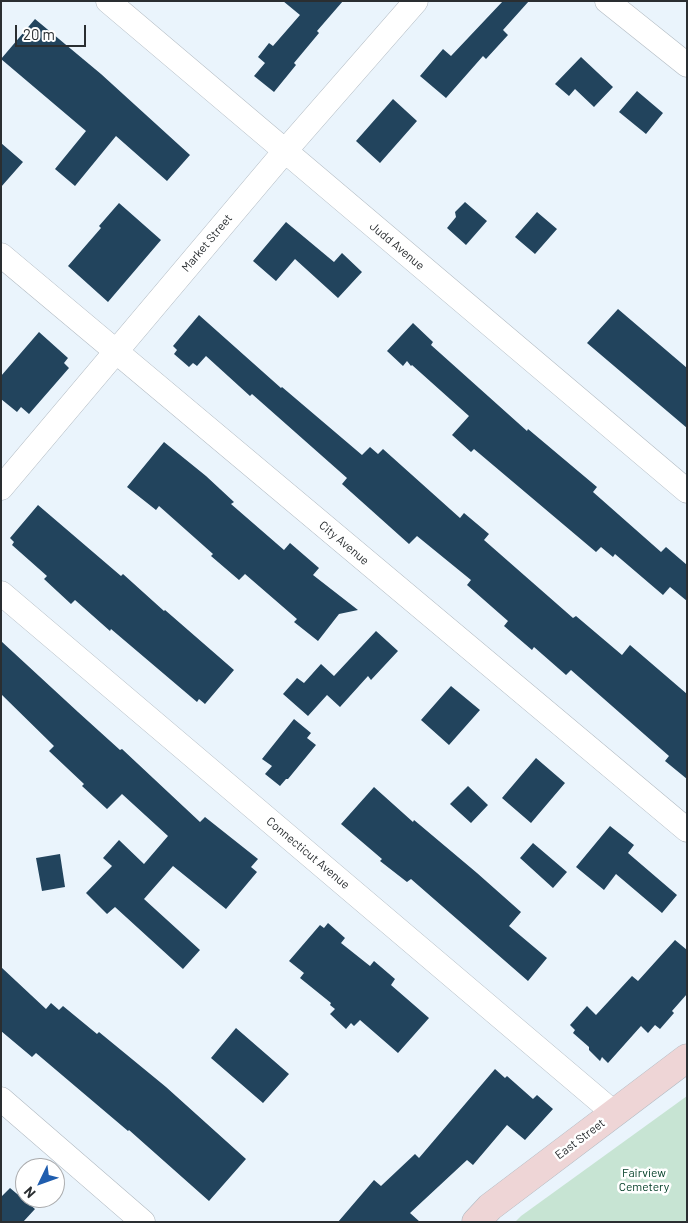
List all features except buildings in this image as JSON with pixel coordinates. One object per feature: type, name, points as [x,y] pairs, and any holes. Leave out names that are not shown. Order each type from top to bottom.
[{"type":"street","name":"Judd Avenue","points":[[108,1],[687,491]]},
{"type":"street","name":"Market Street","points":[[1,488],[284,151],[416,1]]},
{"type":"street","points":[[607,1],[687,65]]},
{"type":"street","name":"City Avenue","points":[[1,255],[687,830]]},
{"type":"street","name":"Connecticut Avenue","points":[[1,593],[614,1113]]},
{"type":"street","name":"East Street","points":[[476,1222],[490,1207],[687,1058]]},
{"type":"street","points":[[1,1099],[143,1222]]},
{"type":"green space","name":"Fairview Cemetery","points":[[687,1096],[687,1222],[515,1222],[521,1216]]}]
